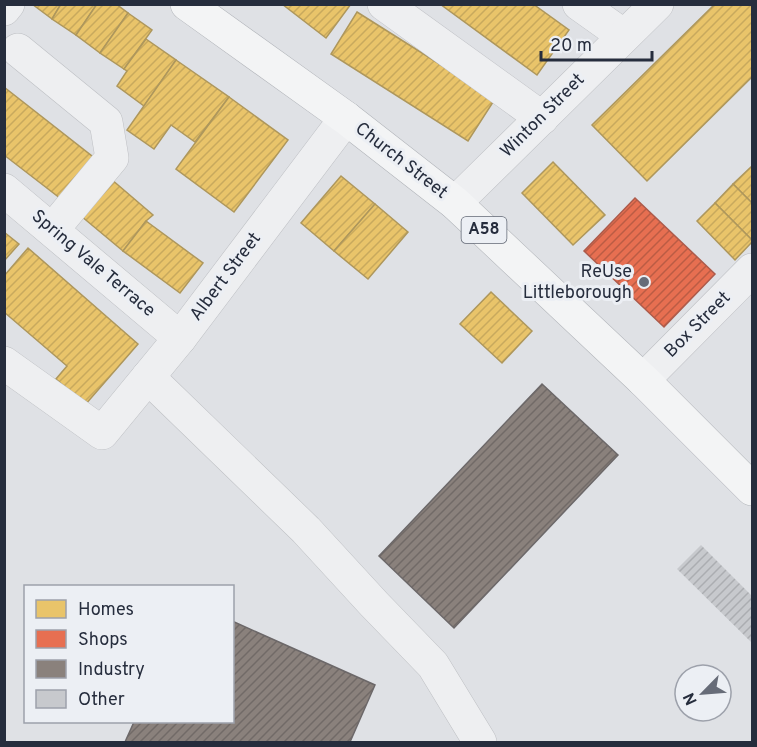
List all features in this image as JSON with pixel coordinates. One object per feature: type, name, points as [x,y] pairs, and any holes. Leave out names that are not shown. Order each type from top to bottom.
[{"type":"highway","name":"Church Street","points":[[187,4],[346,118],[455,203],[643,380],[753,489]]},
{"type":"street","points":[[4,9],[8,4]]},
{"type":"street","points":[[384,4],[542,118]]},
{"type":"street","points":[[579,4],[624,36]]},
{"type":"street","name":"Winton Street","points":[[455,203],[657,4]]},
{"type":"street","points":[[18,50],[106,122],[112,158],[52,228]]},
{"type":"street","name":"Albert Street","points":[[4,363],[102,433],[180,338],[346,118]]},
{"type":"street","name":"Spring Vale Terrace","points":[[4,190],[52,228],[180,338]]},
{"type":"street","name":"Box Street","points":[[643,380],[753,270]]},
{"type":"street","points":[[148,377],[306,530],[433,665],[480,742]]},
{"type":"building: Homes","points":[[32,4],[61,4],[52,19]]},
{"type":"building: Homes","points":[[61,4],[97,4],[76,35],[52,19]]},
{"type":"building: Homes","points":[[97,4],[116,4],[128,13],[100,53],[76,35]]},
{"type":"building: Homes","points":[[282,4],[351,4],[326,38]]},
{"type":"building: Homes","points":[[440,4],[533,4],[569,30],[537,75]]},
{"type":"building: Homes","points":[[715,4],[752,4],[752,77],[647,181],[592,125]]},
{"type":"building: Homes","points":[[357,12],[495,99],[468,141],[331,54]]},
{"type":"building: Homes","points":[[128,13],[152,30],[124,69],[100,53]]},
{"type":"building: Homes","points":[[146,39],[176,60],[144,106],[117,86],[127,71],[124,69]]},
{"type":"building: Homes","points":[[176,60],[229,97],[195,142],[171,125],[154,149],[127,130]]},
{"type":"building: Homes","points":[[4,87],[97,160],[65,202],[4,155]]},
{"type":"building: Homes","points":[[229,97],[288,140],[234,212],[176,169]]},
{"type":"building: Homes","points":[[553,162],[605,215],[573,245],[522,193]]},
{"type":"building: Homes","points":[[752,166],[752,203],[733,184]]},
{"type":"building: Homes","points":[[341,176],[375,204],[334,251],[301,223]]},
{"type":"building: Homes","points":[[111,179],[153,215],[123,251],[81,216]]},
{"type":"building: Homes","points":[[733,184],[752,203],[752,240],[715,203]]},
{"type":"building: Homes","points":[[715,203],[752,240],[735,260],[697,221]]},
{"type":"building: Homes","points":[[375,204],[408,232],[368,279],[334,251]]},
{"type":"building: Homes","points":[[146,221],[203,263],[180,293],[123,251]]},
{"type":"building: Homes","points":[[4,232],[19,244],[4,261]]},
{"type":"building: Homes","points":[[28,248],[138,344],[85,405],[56,379],[67,366],[4,312],[4,276]]},
{"type":"building: Homes","points":[[491,292],[532,331],[502,363],[460,324]]},
{"type":"building: Shops","points":[[635,198],[715,274],[664,327],[584,251]]},
{"type":"building: Industry","points":[[542,384],[618,455],[454,628],[379,556]]},
{"type":"building: Industry","points":[[234,622],[375,685],[350,742],[125,742],[134,723],[234,723]]},
{"type":"building: Other","points":[[701,545],[752,596],[752,643],[677,569]]},
{"type":"place","name":"ReUse Littleborough","points":[[644,282]]}]
